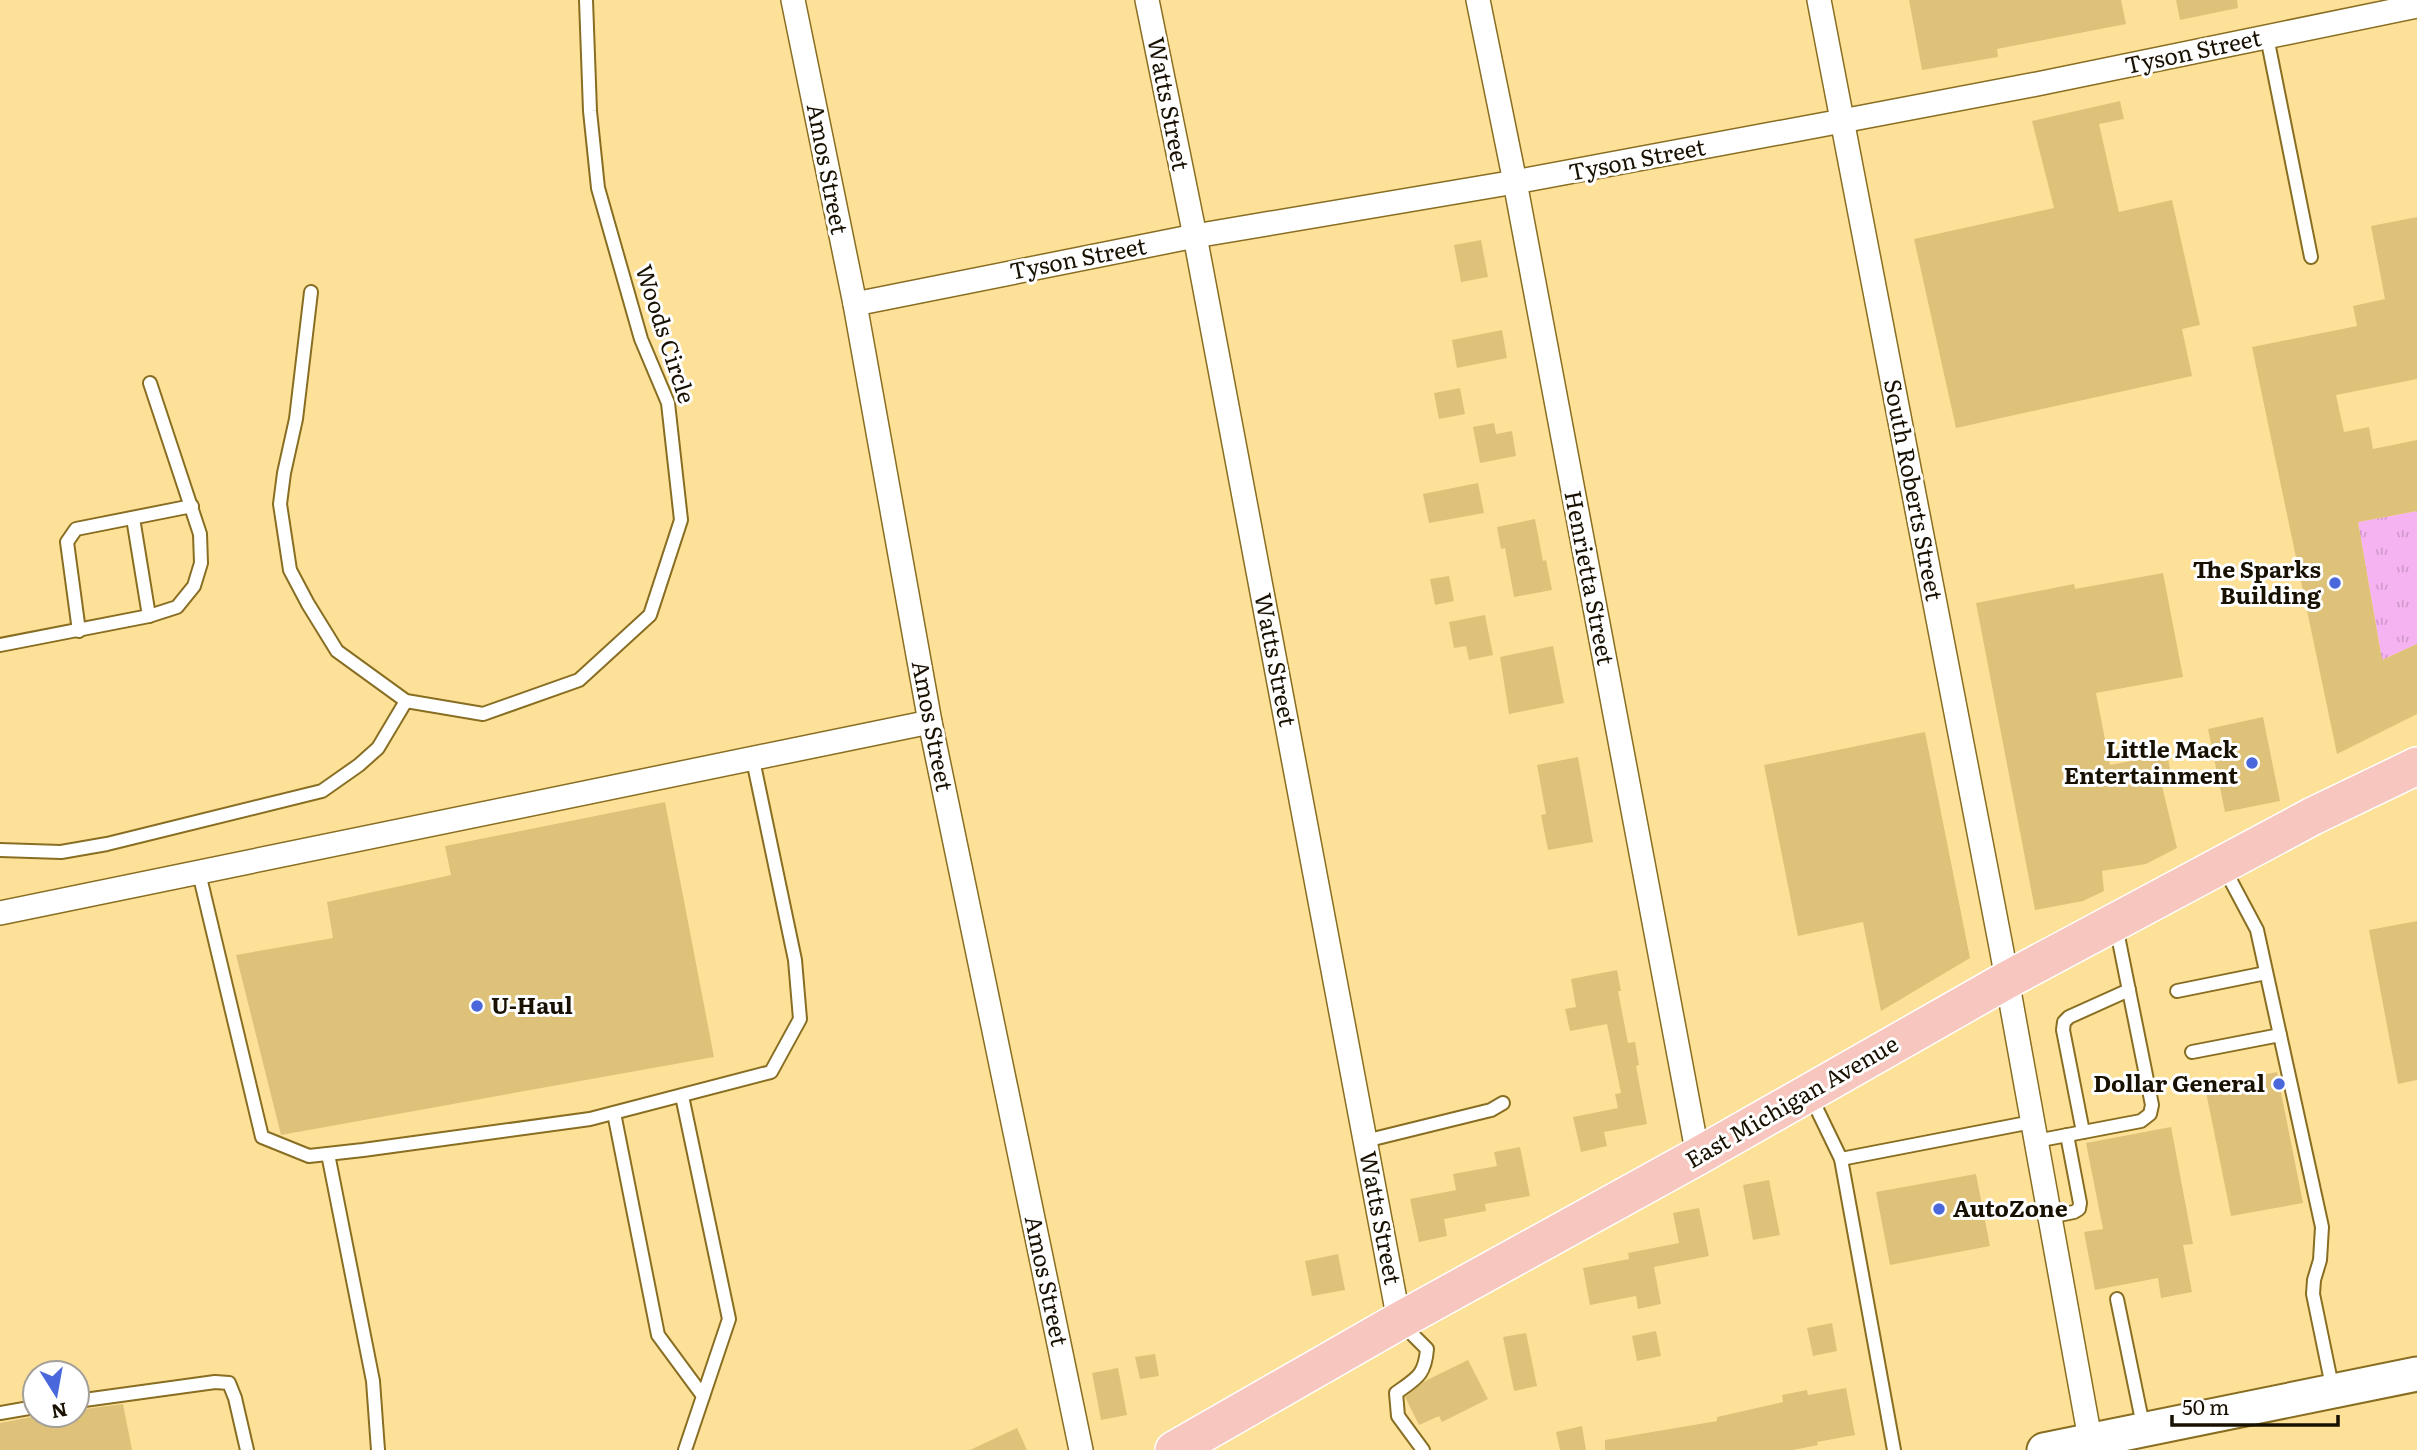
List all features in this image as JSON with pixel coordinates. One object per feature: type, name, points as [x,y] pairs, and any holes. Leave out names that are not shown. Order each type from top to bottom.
[{"type":"main road","name":"East Michigan Avenue","points":[[1174,1450],[2007,980],[2313,817],[2417,765]]},
{"type":"street","name":"Amos Street","points":[[793,0],[855,304],[930,722],[1081,1450]]},
{"type":"street","name":"Watts Street","points":[[1147,0],[1195,236],[1399,1321]]},
{"type":"street","name":"Henrietta Street","points":[[1478,0],[1515,182],[1698,1156]]},
{"type":"street","name":"South Roberts Street","points":[[1819,0],[2007,980],[2091,1446]]},
{"type":"street","name":"Tyson Street","points":[[855,304],[1195,236],[1515,182],[2037,84],[2417,6]]},
{"type":"street","points":[[0,913],[930,722]]},
{"type":"street","points":[[2044,1450],[2091,1446],[2144,1430],[2417,1374]]},
{"type":"lane","name":"Woods Circle","points":[[311,292],[296,419],[280,504],[290,570],[337,651],[406,701],[483,714],[579,680],[650,615],[681,520],[668,403],[642,339],[597,188],[590,111],[586,0]]},
{"type":"lane","points":[[2267,37],[2311,257]]},
{"type":"lane","points":[[0,645],[149,616],[177,607],[194,586],[201,564],[200,534],[150,383]]},
{"type":"lane","points":[[79,631],[67,542],[76,529],[192,506]]},
{"type":"lane","points":[[133,518],[149,616]]},
{"type":"lane","points":[[0,850],[61,852],[107,844],[322,790],[359,765],[378,748],[406,701]]},
{"type":"lane","points":[[199,873],[261,1137],[309,1156],[590,1119],[771,1072],[800,1019],[795,960],[753,760]]},
{"type":"lane","points":[[2223,865],[2256,930],[2322,1227],[2320,1260],[2313,1294],[2333,1392]]},
{"type":"lane","points":[[1840,1159],[2034,1132],[2067,1135],[2141,1121],[2150,1115],[2152,1105],[2116,922]]},
{"type":"lane","points":[[2177,990],[2266,973]]},
{"type":"lane","points":[[2083,1132],[2063,1030],[2064,1023],[2069,1017],[2129,990]]},
{"type":"lane","points":[[2192,1052],[2280,1035]]},
{"type":"lane","points":[[1809,1093],[1840,1159],[1894,1450]]},
{"type":"lane","points":[[682,1096],[729,1319],[685,1450]]},
{"type":"lane","points":[[1365,1141],[1491,1110],[1503,1103]]},
{"type":"lane","points":[[614,1113],[657,1335],[704,1396]]},
{"type":"lane","points":[[2049,1217],[2079,1209],[2067,1135]]},
{"type":"lane","points":[[328,1154],[373,1381],[379,1450]]},
{"type":"lane","points":[[2116,1299],[2144,1430]]},
{"type":"lane","points":[[1399,1321],[1427,1349],[1425,1366],[1419,1377],[1396,1394],[1398,1416],[1423,1450]]},
{"type":"lane","points":[[91,1399],[215,1381],[229,1383],[247,1450]]},
{"type":"lane","points":[[0,1413],[21,1409]]},
{"type":"green space","points":[[2417,511],[2417,644],[2382,660],[2358,522]]},
{"type":"building","points":[[1909,0],[2121,0],[2126,24],[1997,49],[1998,57],[1922,70]]},
{"type":"building","points":[[2176,0],[2237,0],[2238,8],[2180,20]]},
{"type":"building","points":[[2120,101],[2124,119],[2099,124],[2119,212],[2172,200],[2200,325],[2182,329],[2192,376],[1956,428],[1914,239],[2054,208],[2032,121]]},
{"type":"building","name":"The Sparks Building","points":[[2417,217],[2417,379],[2336,395],[2344,432],[2369,427],[2373,449],[2417,440],[2417,511],[2358,522],[2382,660],[2417,644],[2417,714],[2337,754],[2252,347],[2357,326],[2353,306],[2385,299],[2371,226]]},
{"type":"building","points":[[1481,240],[1488,277],[1461,282],[1454,245]]},
{"type":"building","points":[[1502,330],[1507,358],[1457,368],[1452,340]]},
{"type":"building","points":[[1460,388],[1465,414],[1439,419],[1434,393]]},
{"type":"building","points":[[1494,423],[1496,434],[1512,431],[1516,456],[1480,463],[1473,427]]},
{"type":"building","points":[[1478,483],[1484,513],[1429,523],[1423,494]]},
{"type":"building","points":[[1535,519],[1552,590],[1514,597],[1505,548],[1501,549],[1497,527]]},
{"type":"building","points":[[2163,573],[2183,677],[2096,693],[2110,765],[2167,754],[2173,784],[2162,786],[2177,848],[2146,864],[2102,871],[2104,891],[2083,901],[2035,910],[1976,603],[2074,584],[2075,589]]},
{"type":"building","points":[[1449,576],[1454,601],[1435,605],[1430,579]]},
{"type":"building","points":[[1485,615],[1493,655],[1469,660],[1466,646],[1454,648],[1449,622]]},
{"type":"building","points":[[1553,646],[1564,703],[1509,714],[1500,657]]},
{"type":"building","points":[[2263,717],[2280,801],[2225,812],[2208,729]]},
{"type":"building","points":[[1925,732],[1970,958],[1881,1011],[1863,922],[1798,936],[1764,765]]},
{"type":"building","points":[[1578,757],[1593,842],[1548,850],[1541,815],[1546,814],[1537,765]]},
{"type":"building","name":"U-Haul","points":[[665,802],[714,1057],[281,1135],[236,955],[333,938],[327,902],[451,875],[445,846]]},
{"type":"building","points":[[2417,921],[2417,1080],[2398,1084],[2369,930]]},
{"type":"building","points":[[1617,970],[1621,991],[1618,991],[1628,1043],[1635,1042],[1639,1065],[1636,1066],[1647,1124],[1604,1132],[1607,1146],[1581,1152],[1573,1117],[1618,1108],[1615,1094],[1621,1093],[1607,1024],[1570,1031],[1565,1009],[1576,1007],[1571,979]]},
{"type":"building","points":[[2277,1072],[2303,1203],[2231,1216],[2205,1087]]},
{"type":"building","points":[[2171,1127],[2193,1244],[2183,1245],[2192,1292],[2161,1298],[2158,1278],[2095,1290],[2084,1232],[2103,1229],[2086,1143]]},
{"type":"building","points":[[1520,1147],[1530,1196],[1485,1204],[1486,1211],[1444,1219],[1447,1236],[1419,1242],[1410,1199],[1456,1190],[1453,1174],[1497,1166],[1494,1152]]},
{"type":"building","points":[[1976,1174],[1990,1246],[1890,1265],[1876,1192]]},
{"type":"building","points":[[1769,1180],[1780,1235],[1753,1240],[1743,1185]]},
{"type":"building","points":[[1699,1208],[1709,1256],[1654,1267],[1661,1304],[1638,1309],[1636,1296],[1590,1305],[1583,1268],[1629,1259],[1628,1253],[1679,1243],[1673,1213]]},
{"type":"building","points":[[1338,1254],[1345,1290],[1312,1296],[1305,1261]]},
{"type":"building","points":[[1832,1323],[1837,1351],[1813,1356],[1807,1328]]},
{"type":"building","points":[[1656,1331],[1661,1356],[1637,1361],[1632,1336]]},
{"type":"building","points":[[1526,1333],[1537,1386],[1514,1391],[1503,1337]]},
{"type":"building","points":[[1155,1354],[1159,1376],[1140,1379],[1135,1357]]},
{"type":"building","points":[[1468,1360],[1488,1399],[1442,1422],[1439,1416],[1419,1425],[1405,1397],[1425,1381]]},
{"type":"building","points":[[1118,1368],[1127,1415],[1101,1420],[1092,1373]]},
{"type":"building","points":[[1846,1388],[1855,1435],[1817,1442],[1818,1445],[1793,1450],[1605,1450],[1605,1440],[1717,1421],[1717,1417],[1783,1402],[1782,1395],[1807,1390],[1808,1395]]},
{"type":"building","points":[[123,1404],[132,1450],[0,1450],[0,1423],[21,1419],[21,1429],[91,1429],[91,1408]]},
{"type":"building","points":[[1582,1426],[1586,1450],[1560,1450],[1556,1432]]},
{"type":"building","points":[[1017,1428],[1027,1450],[970,1450]]},
{"type":"place","name":"The Sparks Building","points":[[2335,583]]},
{"type":"place","name":"Little Mack Entertainment","points":[[2252,763]]},
{"type":"place","name":"U-Haul","points":[[477,1006]]},
{"type":"place","name":"Dollar General","points":[[2279,1084]]},
{"type":"place","name":"AutoZone","points":[[1939,1209]]}]
